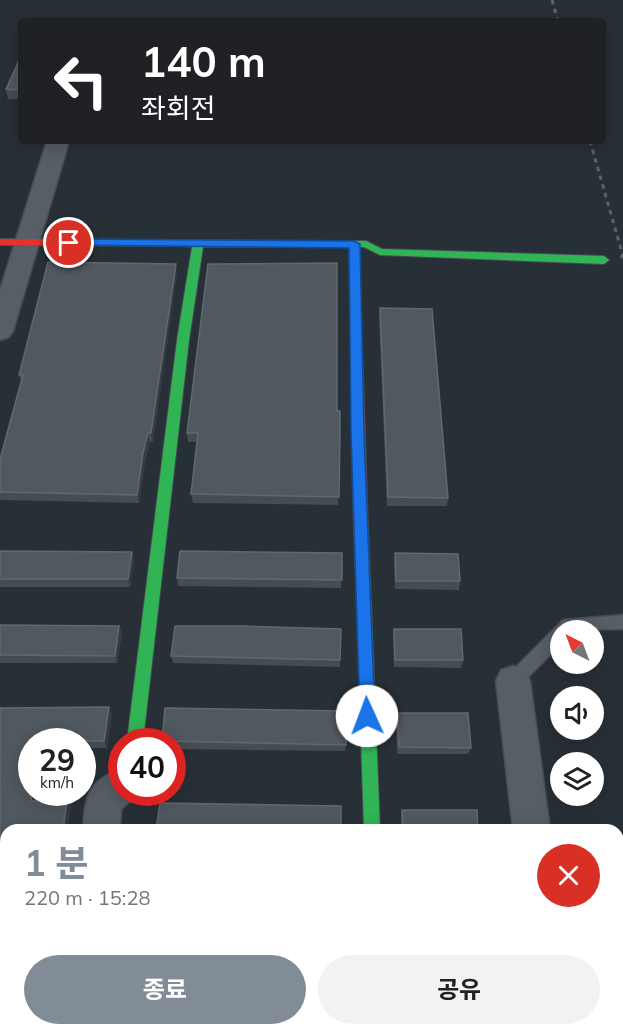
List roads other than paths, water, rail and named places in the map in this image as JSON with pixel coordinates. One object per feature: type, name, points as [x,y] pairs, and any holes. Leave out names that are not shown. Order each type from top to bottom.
[{"type":"street","points":[[0,331],[57,144]]},
{"type":"street","points":[[0,242],[366,244],[380,252],[604,260]]},
{"type":"street","points":[[137,728],[181,352],[198,243]]},
{"type":"street","points":[[354,244],[358,444],[372,824]]},
{"type":"street","points":[[513,681],[531,824]]},
{"type":"street","points":[[101,824],[103,801],[108,797]]},
{"type":"lane","points":[[604,623],[623,622]]},
{"type":"lane","points":[[513,681],[550,644]]},
{"type":"railway","points":[[552,0],[557,18]]},
{"type":"railway","points":[[591,144],[623,256]]}]
